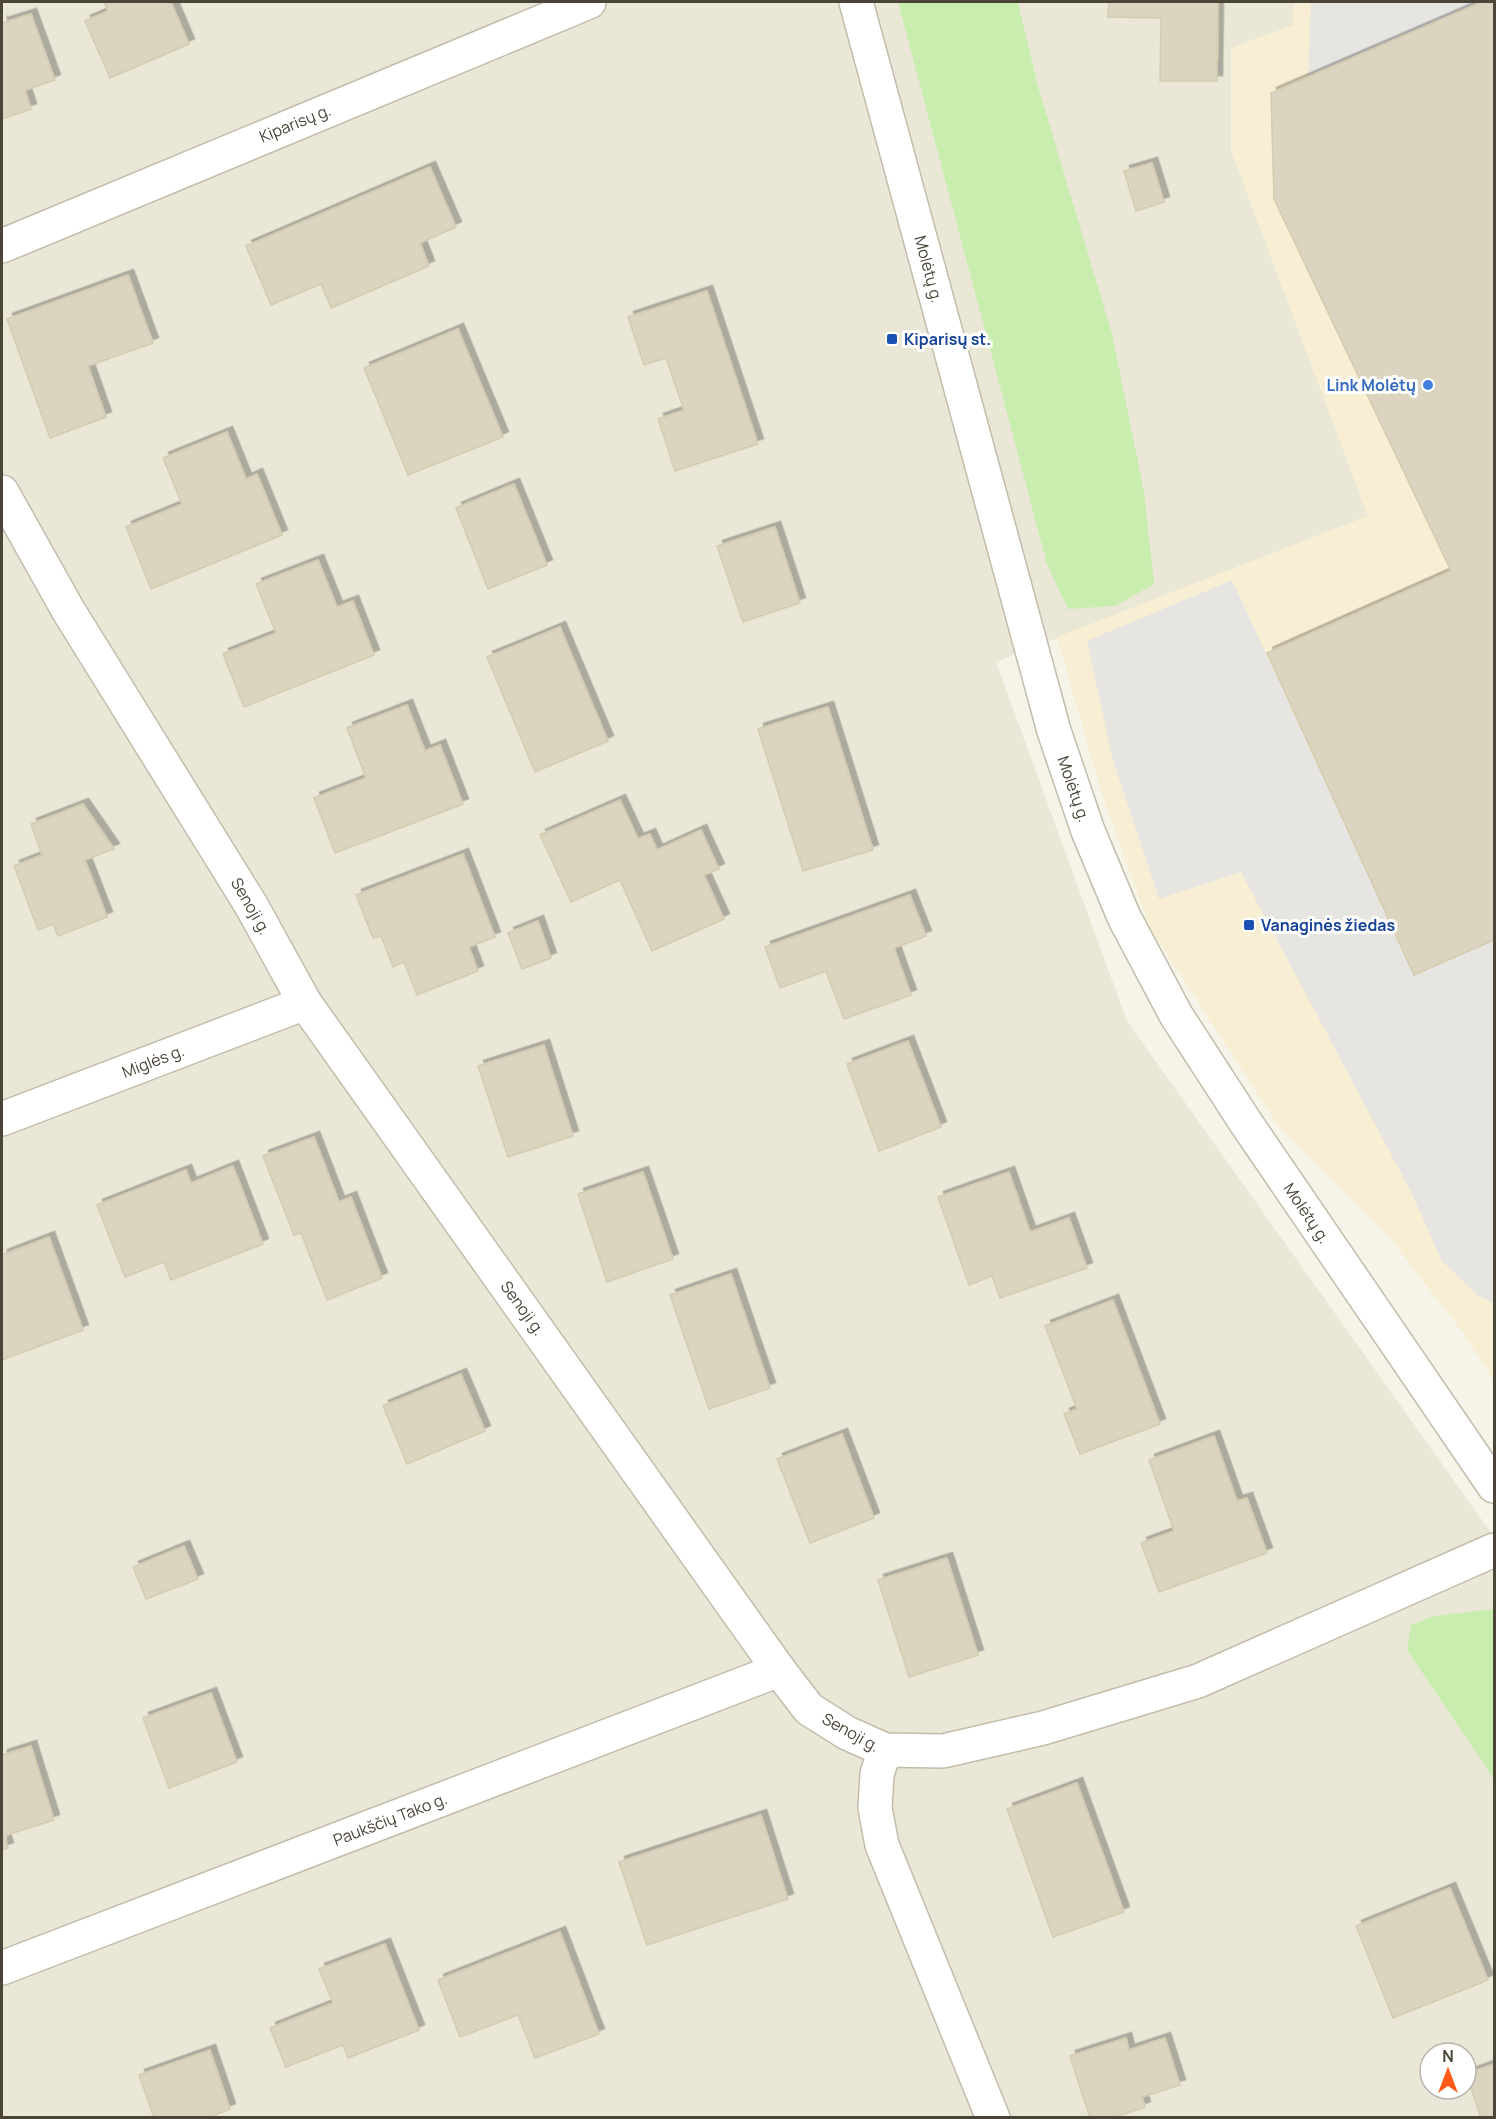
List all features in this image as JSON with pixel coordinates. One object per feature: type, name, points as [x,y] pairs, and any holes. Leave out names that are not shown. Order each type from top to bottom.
[{"type":"street","name":"Kiparisų g.","points":[[2,246],[589,2]]},
{"type":"street","name":"Molėtų g.","points":[[856,2],[1054,730],[1088,831],[1124,917],[1182,1025],[1366,1301],[1494,1486]]},
{"type":"street","name":"Senoji g.","points":[[2,492],[68,610],[251,905],[305,1004],[809,1709],[847,1733],[885,1750],[878,1774],[875,1808],[882,1845],[993,2118]]},
{"type":"street","name":"Miglės g.","points":[[2,1119],[305,1004]]},
{"type":"street","points":[[885,1750],[943,1751],[1043,1728],[1198,1681],[1494,1550]]},
{"type":"street","name":"Paukščių Tako g.","points":[[2,1968],[779,1670]]},
{"type":"shaded area","points":[[2,2],[1294,2],[1293,25],[1231,150],[1368,516],[996,662],[1127,1021],[1494,1537],[1494,2117],[2,2118]]},
{"type":"shaded area","points":[[1294,2],[1494,2],[1494,1381],[1464,1334],[1389,1237],[1278,1125],[1151,930],[1103,798],[1057,637],[1368,516],[1231,150],[1231,48],[1293,25]]},
{"type":"shaded area","points":[[1311,2],[1481,2],[1308,76]]},
{"type":"shaded area","points":[[1232,580],[1414,975],[1494,940],[1494,1304],[1479,1296],[1442,1261],[1410,1190],[1241,872],[1159,899],[1113,761],[1087,641]]},
{"type":"green space","points":[[898,2],[1018,2],[1037,83],[1112,334],[1144,492],[1154,584],[1115,606],[1068,609],[1047,564]]},
{"type":"green space","points":[[1494,1609],[1494,1779],[1407,1650],[1411,1625],[1434,1616]]},
{"type":"building","points":[[104,2],[171,2],[189,44],[110,78],[85,21],[108,11]]},
{"type":"building","points":[[1109,2],[1218,2],[1217,81],[1160,81],[1161,18],[1108,17]]},
{"type":"building","name":"Link Molėtų","points":[[1482,2],[1494,2],[1494,940],[1414,975],[1267,653],[1451,571],[1274,199],[1271,93]]},
{"type":"building","points":[[31,14],[55,80],[25,90],[31,109],[2,119],[2,23]]},
{"type":"building","points":[[1152,163],[1164,202],[1136,211],[1124,171]]},
{"type":"building","points":[[430,167],[456,227],[420,243],[429,266],[331,308],[321,284],[271,305],[246,246]]},
{"type":"building","points":[[128,275],[153,343],[88,366],[106,417],[50,438],[7,319]]},
{"type":"building","points":[[707,291],[758,444],[675,471],[658,419],[684,410],[666,358],[644,365],[628,317]]},
{"type":"building","points":[[458,329],[503,437],[408,475],[364,368]]},
{"type":"building","points":[[227,432],[246,479],[257,474],[282,535],[151,589],[126,527],[182,504],[163,458]]},
{"type":"building","points":[[514,484],[547,565],[488,589],[456,508]]},
{"type":"building","points":[[775,527],[800,603],[743,622],[717,546]]},
{"type":"building","points":[[318,560],[337,607],[353,601],[374,655],[244,707],[223,654],[276,633],[256,584]]},
{"type":"building","points":[[560,627],[608,741],[535,772],[487,657]]},
{"type":"building","points":[[407,705],[425,751],[440,745],[463,804],[335,853],[314,798],[366,778],[347,728]]},
{"type":"building","points":[[828,707],[873,850],[803,871],[758,729]]},
{"type":"building","points":[[620,800],[638,839],[650,834],[657,850],[701,830],[719,869],[704,875],[724,919],[652,951],[620,880],[571,902],[540,835]]},
{"type":"building","points":[[83,804],[114,849],[85,860],[107,917],[58,936],[53,924],[38,930],[14,866],[42,855],[31,824]]},
{"type":"building","points":[[463,854],[495,937],[469,947],[478,971],[417,995],[404,962],[393,967],[381,936],[373,938],[356,895]]},
{"type":"building","points":[[910,895],[926,936],[894,948],[911,995],[844,1019],[826,971],[780,988],[765,947]]},
{"type":"building","points":[[538,921],[551,958],[522,969],[508,933]]},
{"type":"building","points":[[908,1041],[941,1127],[879,1151],[847,1064]]},
{"type":"building","points":[[544,1045],[573,1136],[508,1157],[478,1066]]},
{"type":"building","points":[[314,1137],[339,1202],[351,1197],[382,1278],[327,1300],[301,1233],[294,1235],[263,1156]]},
{"type":"building","points":[[233,1166],[263,1244],[171,1280],[164,1262],[125,1277],[97,1205],[186,1170],[191,1183]]},
{"type":"building","points":[[643,1172],[673,1259],[607,1282],[578,1194]]},
{"type":"building","points":[[1009,1172],[1030,1232],[1069,1218],[1087,1268],[1000,1298],[992,1276],[969,1285],[938,1197]]},
{"type":"building","points":[[49,1237],[83,1330],[2,1360],[2,1255]]},
{"type":"building","points":[[731,1274],[770,1388],[709,1409],[670,1295]]},
{"type":"building","points":[[1113,1300],[1160,1424],[1080,1454],[1064,1414],[1077,1409],[1045,1326]]},
{"type":"building","points":[[461,1374],[485,1431],[407,1464],[383,1406]]},
{"type":"building","points":[[842,1434],[874,1518],[810,1543],[777,1459]]},
{"type":"building","points":[[1214,1436],[1237,1501],[1247,1498],[1267,1553],[1159,1592],[1141,1543],[1174,1531],[1149,1460]]},
{"type":"building","points":[[184,1546],[198,1579],[146,1599],[133,1567]]},
{"type":"building","points":[[947,1558],[978,1655],[909,1677],[878,1580]]},
{"type":"building","points":[[211,1693],[237,1762],[169,1788],[143,1718]]},
{"type":"building","points":[[31,1746],[54,1820],[4,1836],[8,1848],[2,1850],[2,1755]]},
{"type":"building","points":[[1077,1783],[1124,1912],[1053,1937],[1007,1809]]},
{"type":"building","points":[[761,1815],[788,1899],[647,1945],[619,1862]]},
{"type":"building","points":[[1450,1888],[1488,1980],[1393,2018],[1356,1926]]},
{"type":"building","points":[[560,1932],[599,2034],[535,2058],[518,2015],[460,2037],[438,1980]]},
{"type":"building","points":[[385,1944],[419,2030],[348,2058],[343,2045],[286,2067],[270,2028],[333,2003],[319,1969]]},
{"type":"building","points":[[1126,2038],[1129,2050],[1165,2038],[1180,2085],[1142,2097],[1145,2107],[1112,2118],[1090,2118],[1070,2056]]},
{"type":"building","points":[[210,2050],[230,2109],[206,2118],[154,2118],[139,2075]]},
{"type":"building","points":[[1494,2064],[1494,2118],[1481,2118],[1475,2101],[1478,2101],[1478,2070]]},
{"type":"place","name":"Kiparisų st.","points":[[892,339]]},
{"type":"place","name":"Link Molėtų","points":[[1428,385]]},
{"type":"place","name":"Vanaginės žiedas","points":[[1249,925]]}]
